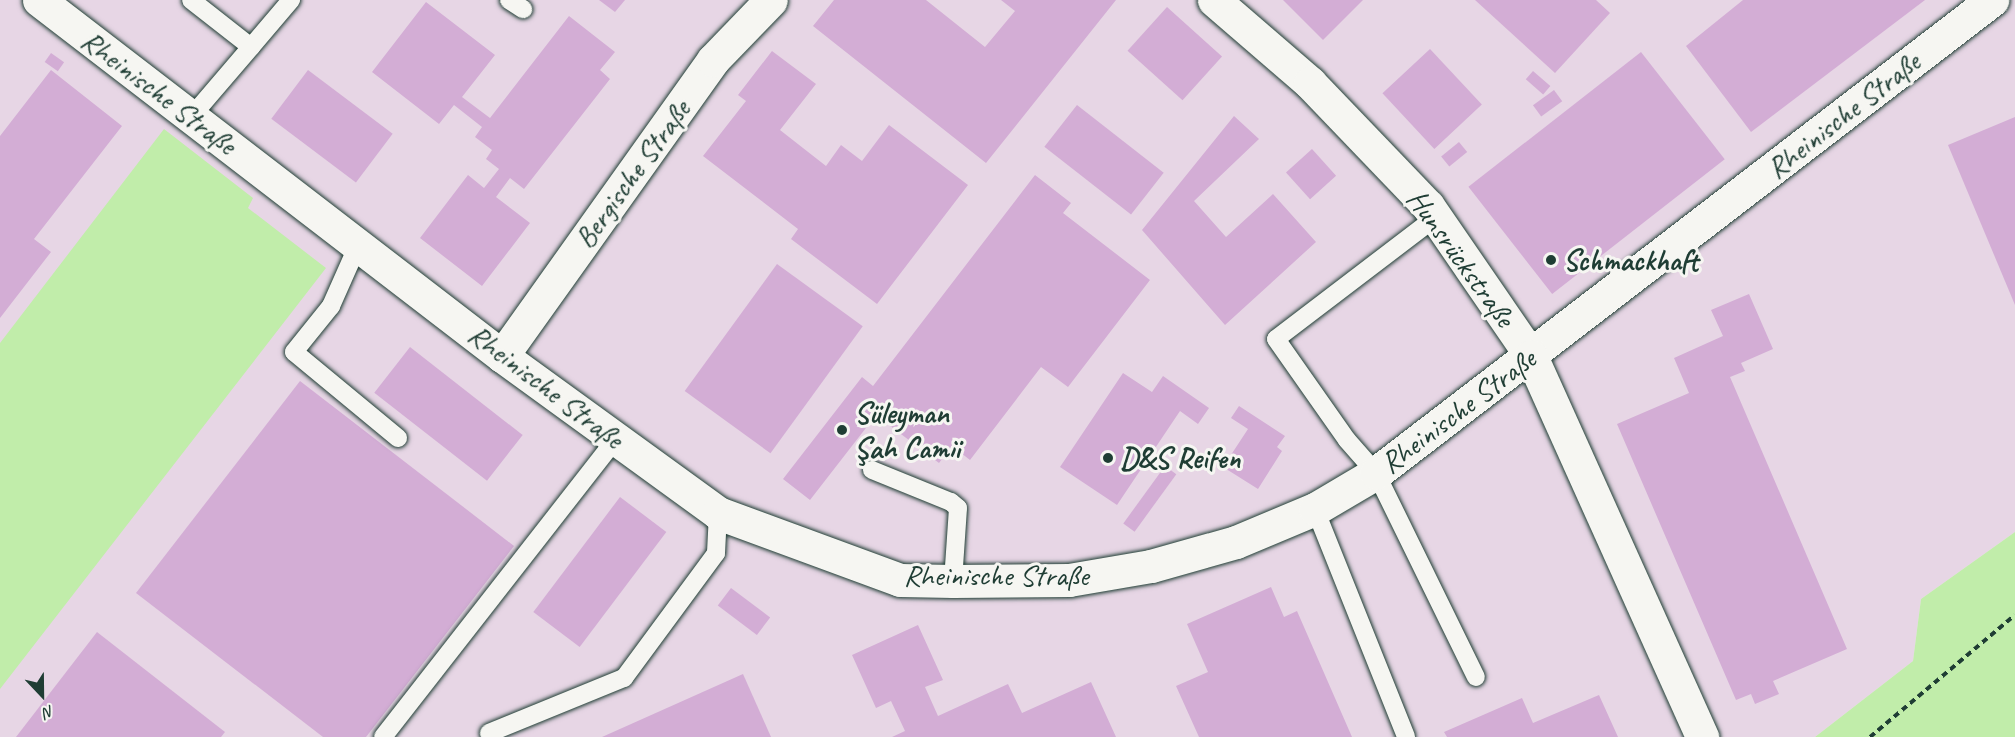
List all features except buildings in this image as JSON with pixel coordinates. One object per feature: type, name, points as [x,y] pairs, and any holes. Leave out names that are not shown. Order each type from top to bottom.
[{"type":"street","name":"Rheinische Straße","points":[[39,0],[502,356],[718,513],[900,580],[953,581],[1069,580],[1151,566],[1236,542],[1315,509],[1376,473],[1992,0]]},
{"type":"street","name":"Bergische Straße","points":[[502,356],[713,60],[771,0]]},
{"type":"street","name":"Hunsrückstraße","points":[[1214,0],[1310,83],[1436,217],[1531,356],[1702,737]]},
{"type":"lane","points":[[191,0],[251,47]]},
{"type":"lane","points":[[191,117],[291,0]]},
{"type":"lane","points":[[1436,217],[1276,339],[1347,440],[1376,473],[1476,677]]},
{"type":"lane","points":[[358,245],[330,306],[294,352],[398,438]]},
{"type":"lane","points":[[383,737],[616,439]]},
{"type":"lane","points":[[872,470],[951,502],[958,508],[953,581]]},
{"type":"lane","points":[[1315,509],[1406,737]]},
{"type":"lane","points":[[489,733],[624,678],[716,553],[718,513]]},
{"type":"path","points":[[1870,737],[2015,615]]},
{"type":"shaded area","points":[[0,0],[2015,0],[2015,532],[1921,599],[1913,661],[1815,737],[0,737]]},
{"type":"green space","points":[[164,129],[253,198],[248,208],[326,268],[0,689],[0,343]]},
{"type":"green space","points":[[2015,532],[2015,737],[1815,737],[1913,661],[1921,599]]},
{"type":"place","name":"Schmackhaft","points":[[1551,260]]},
{"type":"place","name":"Süleyman Şah Camii","points":[[842,430]]},
{"type":"place","name":"D&S Reifen","points":[[1108,458]]}]
